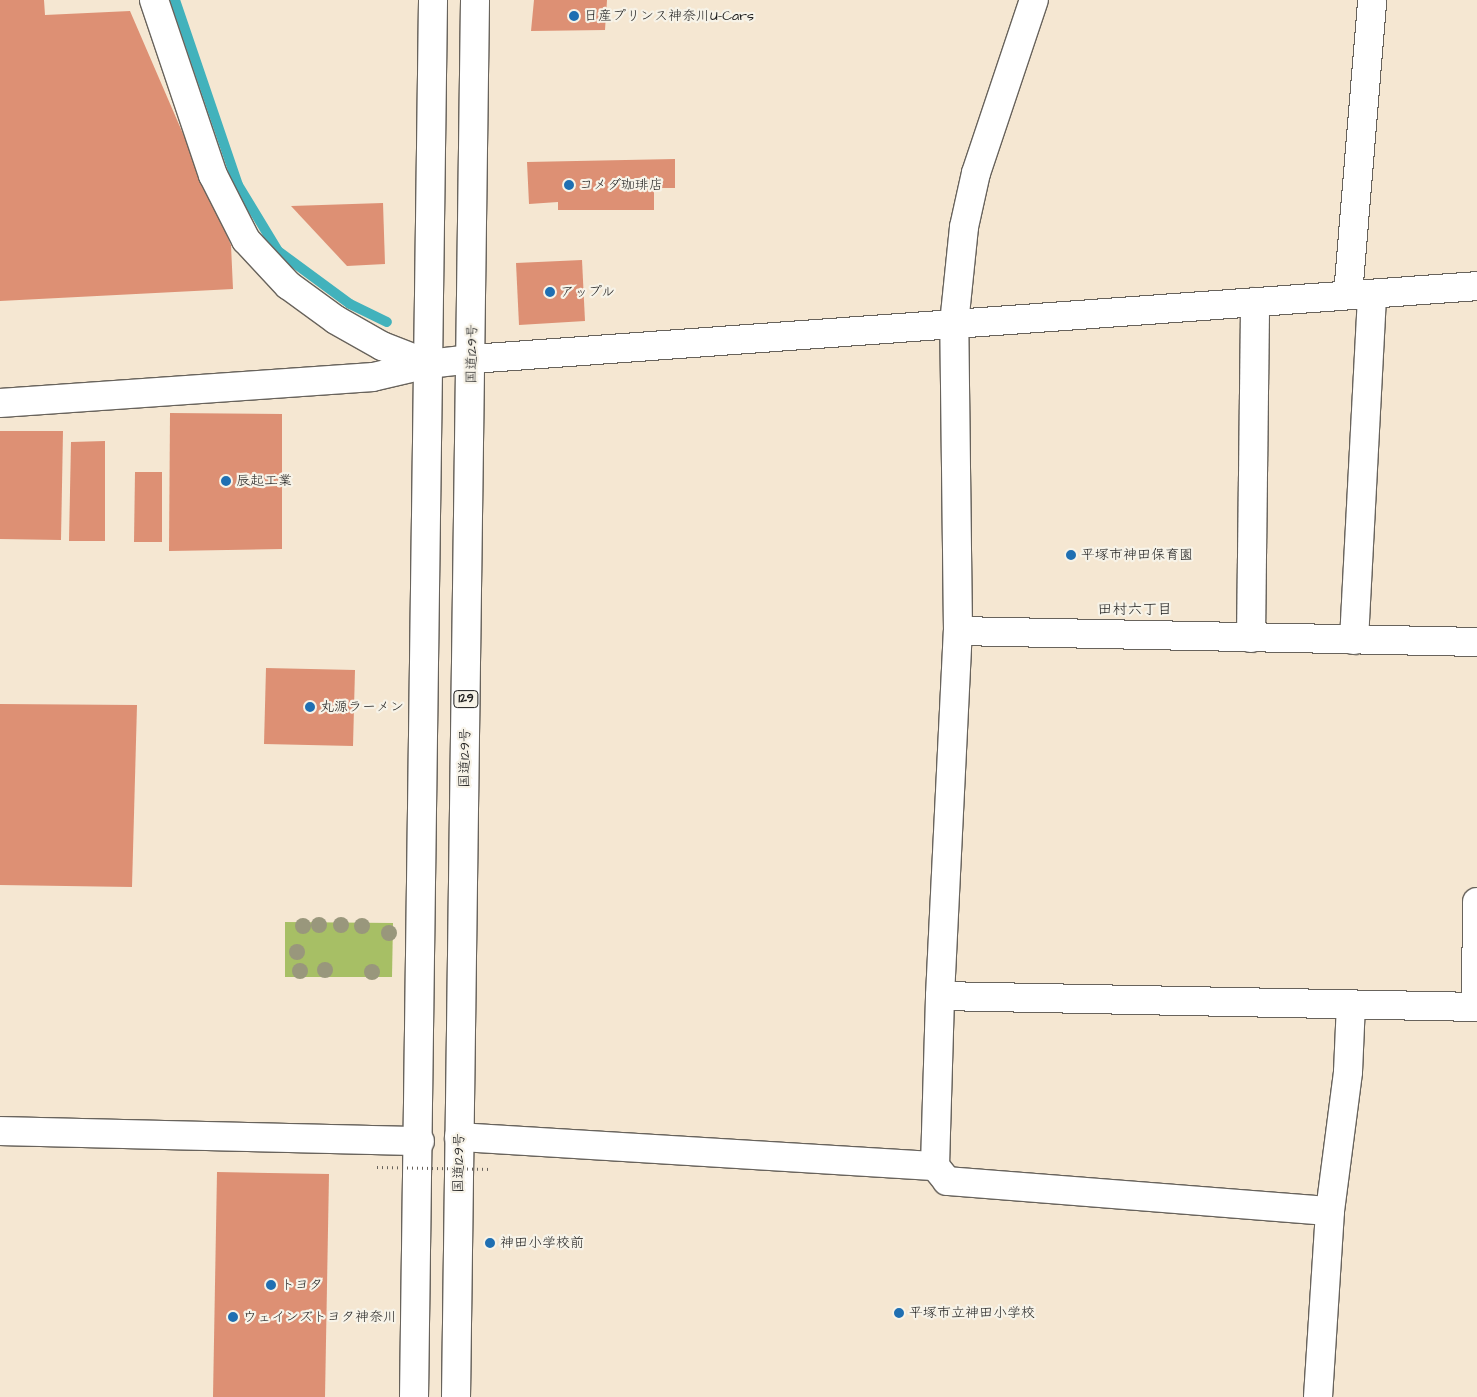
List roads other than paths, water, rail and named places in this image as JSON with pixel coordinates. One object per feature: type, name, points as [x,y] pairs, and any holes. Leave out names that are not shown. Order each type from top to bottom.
[{"type":"main road","points":[[154,0],[213,174],[246,240],[288,285],[336,320],[382,346],[428,364]]},
{"type":"main road","points":[[414,1397],[420,1141],[433,0]]},
{"type":"main road","name":"国道129号","points":[[456,1397],[476,0]]},
{"type":"main road","points":[[1034,0],[976,173],[964,227],[954,324],[958,632],[940,996],[935,1166],[946,1181],[1330,1211]]},
{"type":"main road","points":[[1354,640],[1360,294],[1372,0]]},
{"type":"main road","points":[[0,403],[373,377],[428,364],[472,359],[1477,286]]},
{"type":"main road","points":[[1251,638],[1255,302]]},
{"type":"main road","points":[[958,632],[1477,642]]},
{"type":"main road","points":[[940,996],[1476,1007],[1477,902]]},
{"type":"main road","points":[[1318,1397],[1330,1211],[1348,1072],[1351,1004]]},
{"type":"main road","points":[[0,1131],[420,1141]]},
{"type":"main road","points":[[459,1137],[935,1166]]},
{"type":"waterway","points":[[175,0],[238,185],[278,251],[350,304],[387,322]]},
{"type":"place","name":"日産プリンス神奈川U-Cars","points":[[574,16]]},
{"type":"place","name":"コメダ珈琲店","points":[[569,185]]},
{"type":"place","name":"アップル","points":[[550,292]]},
{"type":"place","name":"辰起工業","points":[[226,481]]},
{"type":"place","name":"平塚市神田保育園","points":[[1071,555]]},
{"type":"place","name":"丸源ラーメン","points":[[310,707]]},
{"type":"place","name":"神田小学校前","points":[[490,1243]]},
{"type":"place","name":"トヨタ","points":[[271,1285]]},
{"type":"place","name":"平塚市立神田小学校","points":[[899,1313]]},
{"type":"place","name":"ウェインズトヨタ神奈川","points":[[233,1317]]},
{"type":"district","name":"田村六丁目","points":[[1135,610]]}]
